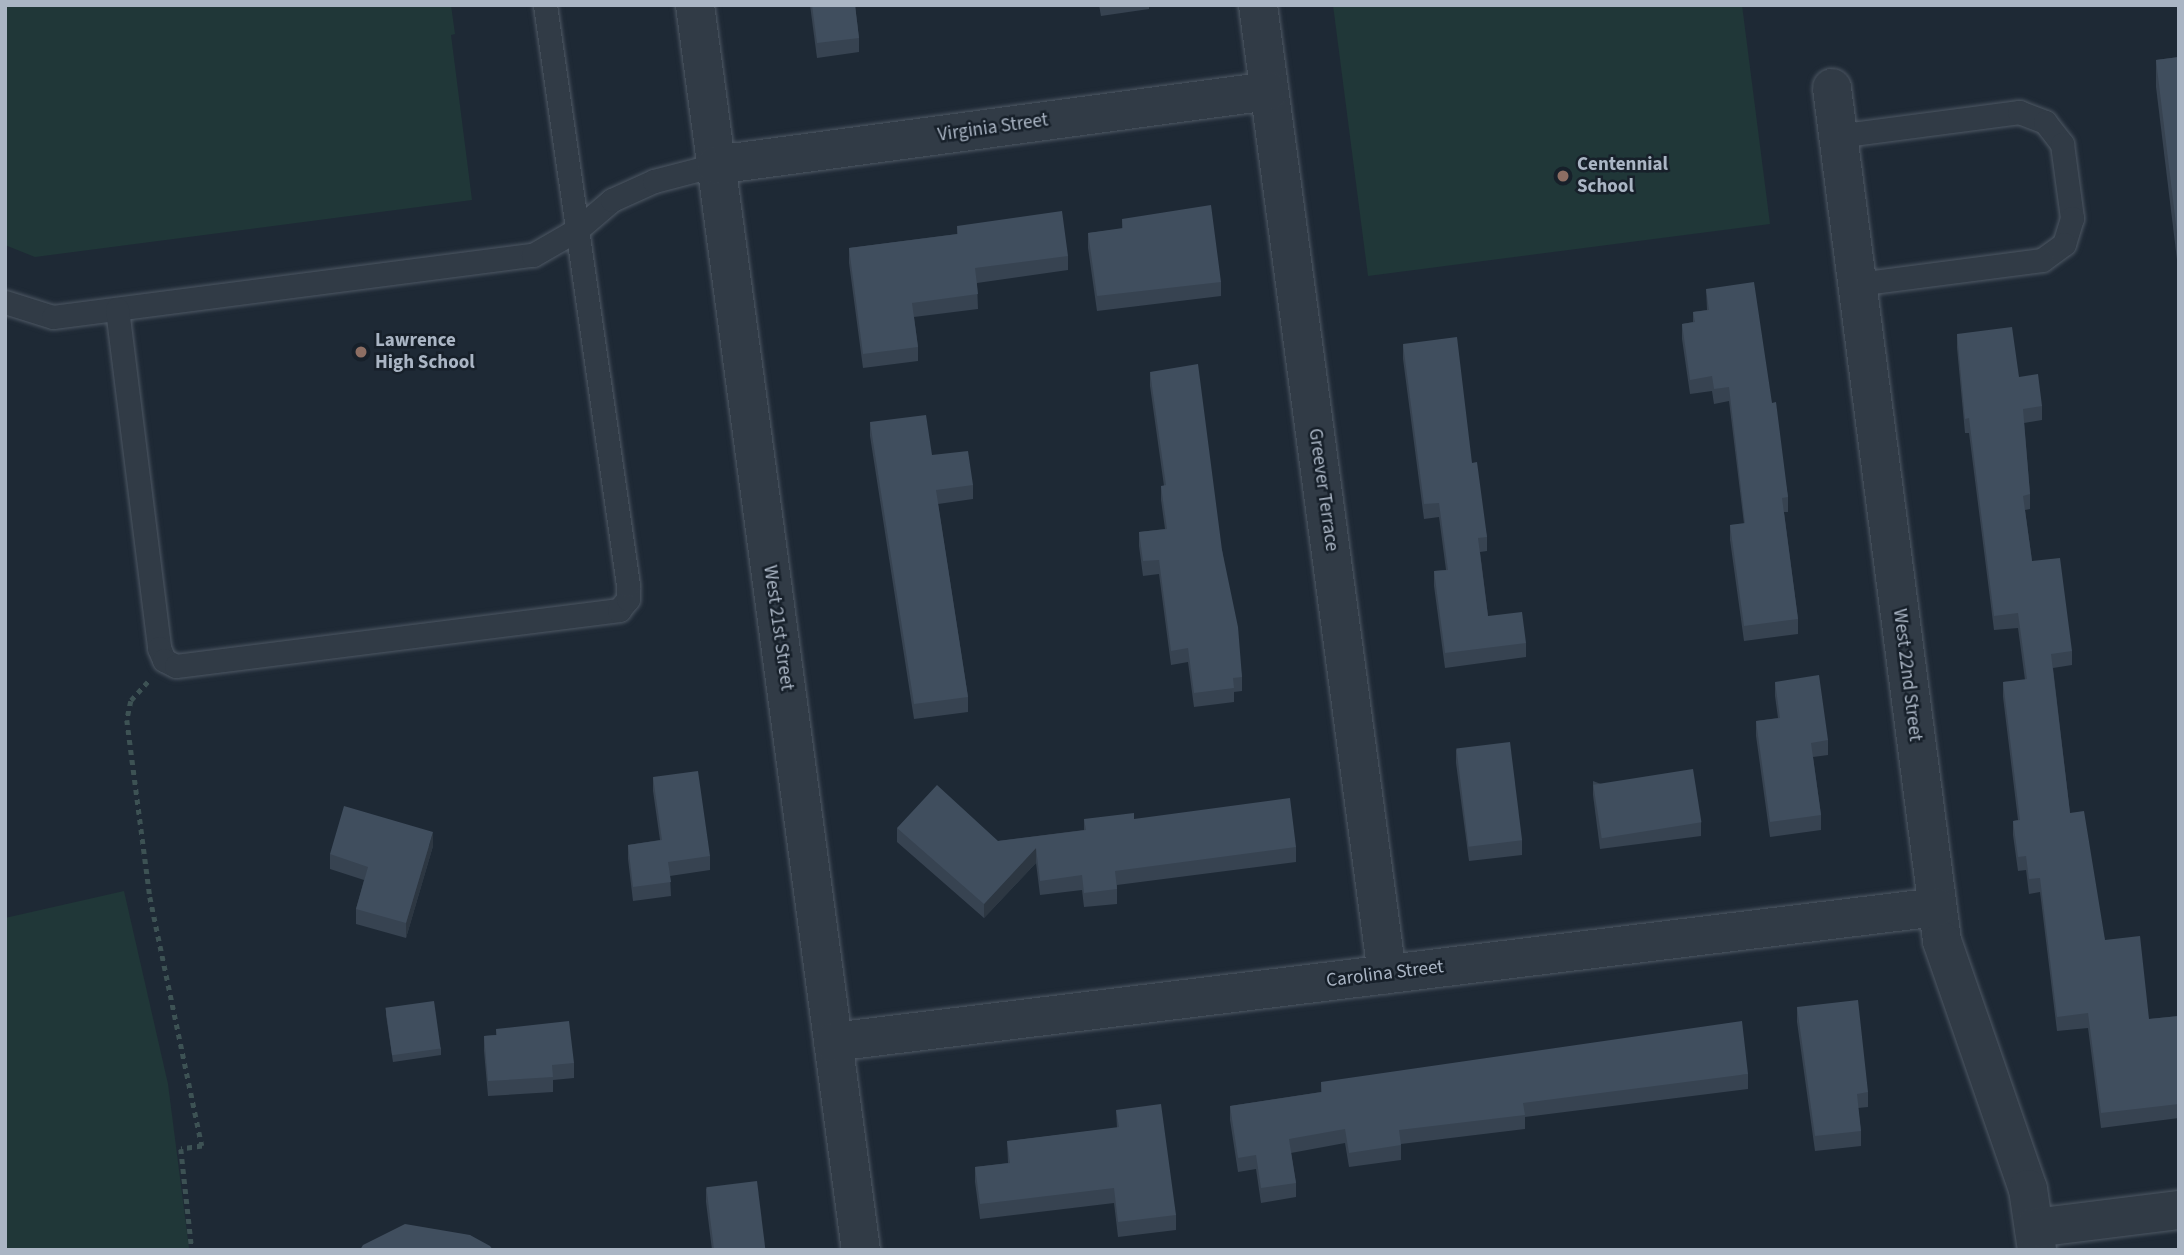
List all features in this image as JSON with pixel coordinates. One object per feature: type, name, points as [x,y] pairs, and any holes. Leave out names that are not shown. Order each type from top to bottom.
[{"type":"street","name":"West 21st Street","points":[[695,5],[861,1250]]},
{"type":"street","name":"Greever Terrace","points":[[1258,5],[1387,974]]},
{"type":"street","name":"West 22nd Street","points":[[1832,88],[1942,942],[2028,1189],[2035,1239]]},
{"type":"street","name":"Virginia Street","points":[[716,165],[1269,92]]},
{"type":"street","name":"Carolina Street","points":[[834,1042],[1937,907]]},
{"type":"street","points":[[2035,1239],[2179,1210]]},
{"type":"lane","points":[[117,309],[164,660],[176,666],[619,610],[628,599],[628,585],[545,5]]},
{"type":"lane","points":[[1838,136],[2019,112],[2045,122],[2063,144],[2072,218],[2064,244],[2042,260],[1857,284]]},
{"type":"lane","points":[[5,302],[53,317],[533,255],[578,229],[611,200],[654,181],[716,165]]},
{"type":"path","points":[[148,682],[131,701],[127,720],[150,897],[202,1146],[181,1149],[192,1250]]},
{"type":"green space","points":[[5,5],[451,5],[455,34],[451,35],[472,200],[35,257],[5,245]]},
{"type":"green space","name":"Centennial School","points":[[1333,5],[1742,5],[1770,224],[1368,276]]},
{"type":"green space","points":[[124,891],[168,1084],[189,1248],[5,1250],[5,918]]},
{"type":"building","points":[[812,5],[855,5],[859,38],[817,43]]},
{"type":"building","points":[[2179,57],[2179,249],[2156,60]]},
{"type":"building","points":[[1211,205],[1221,282],[1097,296],[1088,233],[1123,228],[1122,219]]},
{"type":"building","points":[[1062,211],[1068,256],[975,268],[978,294],[912,303],[918,347],[863,354],[849,248],[958,234],[957,226]]},
{"type":"building","points":[[1754,282],[1772,403],[1776,402],[1788,497],[1782,498],[1798,619],[1744,626],[1730,525],[1745,523],[1729,387],[1714,389],[1712,376],[1690,380],[1682,324],[1695,322],[1693,312],[1709,310],[1706,289]]},
{"type":"building","points":[[2012,327],[2019,377],[2038,374],[2042,406],[2023,409],[2030,494],[2023,496],[2032,561],[2060,558],[2072,651],[2051,654],[2070,813],[2084,811],[2105,940],[2140,936],[2149,1019],[2179,1016],[2179,1104],[2101,1113],[2088,1013],[2057,1017],[2040,878],[2029,879],[2026,856],[2018,857],[2013,821],[2020,820],[2003,682],[2027,679],[2018,613],[1994,616],[1969,418],[1965,419],[1957,334]]},
{"type":"building","points":[[1457,337],[1472,463],[1477,462],[1487,537],[1478,538],[1488,616],[1522,612],[1526,643],[1445,653],[1434,571],[1448,570],[1439,503],[1424,504],[1403,344]]},
{"type":"building","points":[[1198,364],[1222,550],[1238,627],[1242,677],[1233,678],[1234,688],[1194,693],[1188,648],[1171,651],[1159,560],[1143,561],[1139,532],[1167,529],[1161,486],[1166,485],[1150,372]]},
{"type":"building","points":[[926,415],[932,455],[968,451],[973,485],[936,490],[968,697],[914,704],[870,422]]},
{"type":"building","points":[[1819,675],[1828,740],[1811,743],[1821,815],[1770,822],[1756,721],[1780,718],[1775,682]]},
{"type":"building","points":[[1510,742],[1522,840],[1468,847],[1456,749]]},
{"type":"building","points":[[1693,769],[1701,822],[1602,838],[1593,785]]},
{"type":"building","points":[[698,771],[710,856],[668,862],[671,882],[633,887],[628,845],[662,840],[653,777]]},
{"type":"building","points":[[937,785],[998,841],[1086,830],[1084,819],[1134,813],[1134,819],[1290,798],[1296,847],[1115,871],[1117,889],[1084,893],[1082,875],[1040,881],[1036,848],[984,904],[897,828]]},
{"type":"building","points":[[344,806],[433,832],[406,923],[356,909],[368,867],[330,854]]},
{"type":"building","points":[[1858,1000],[1868,1092],[1857,1094],[1861,1131],[1815,1136],[1797,1007]]},
{"type":"building","points":[[434,1001],[441,1049],[392,1055],[385,1008]]},
{"type":"building","points":[[569,1021],[574,1063],[552,1065],[553,1077],[488,1081],[484,1036],[497,1035],[496,1029]]},
{"type":"building","points":[[1742,1021],[1748,1074],[1523,1103],[1525,1115],[1399,1130],[1401,1145],[1349,1153],[1345,1129],[1289,1139],[1296,1183],[1261,1188],[1256,1155],[1238,1158],[1230,1106],[1322,1092],[1321,1082]]},
{"type":"building","points":[[1161,1104],[1176,1215],[1118,1222],[1114,1188],[980,1204],[975,1167],[1010,1163],[1007,1141],[1119,1127],[1116,1110]]},
{"type":"building","points":[[757,1181],[765,1250],[714,1250],[706,1187]]},
{"type":"building","points":[[405,1224],[470,1235],[493,1250],[360,1250],[363,1245]]},
{"type":"place","name":"Centennial School","points":[[1563,176]]},
{"type":"place","name":"Lawrence High School","points":[[361,352]]}]
